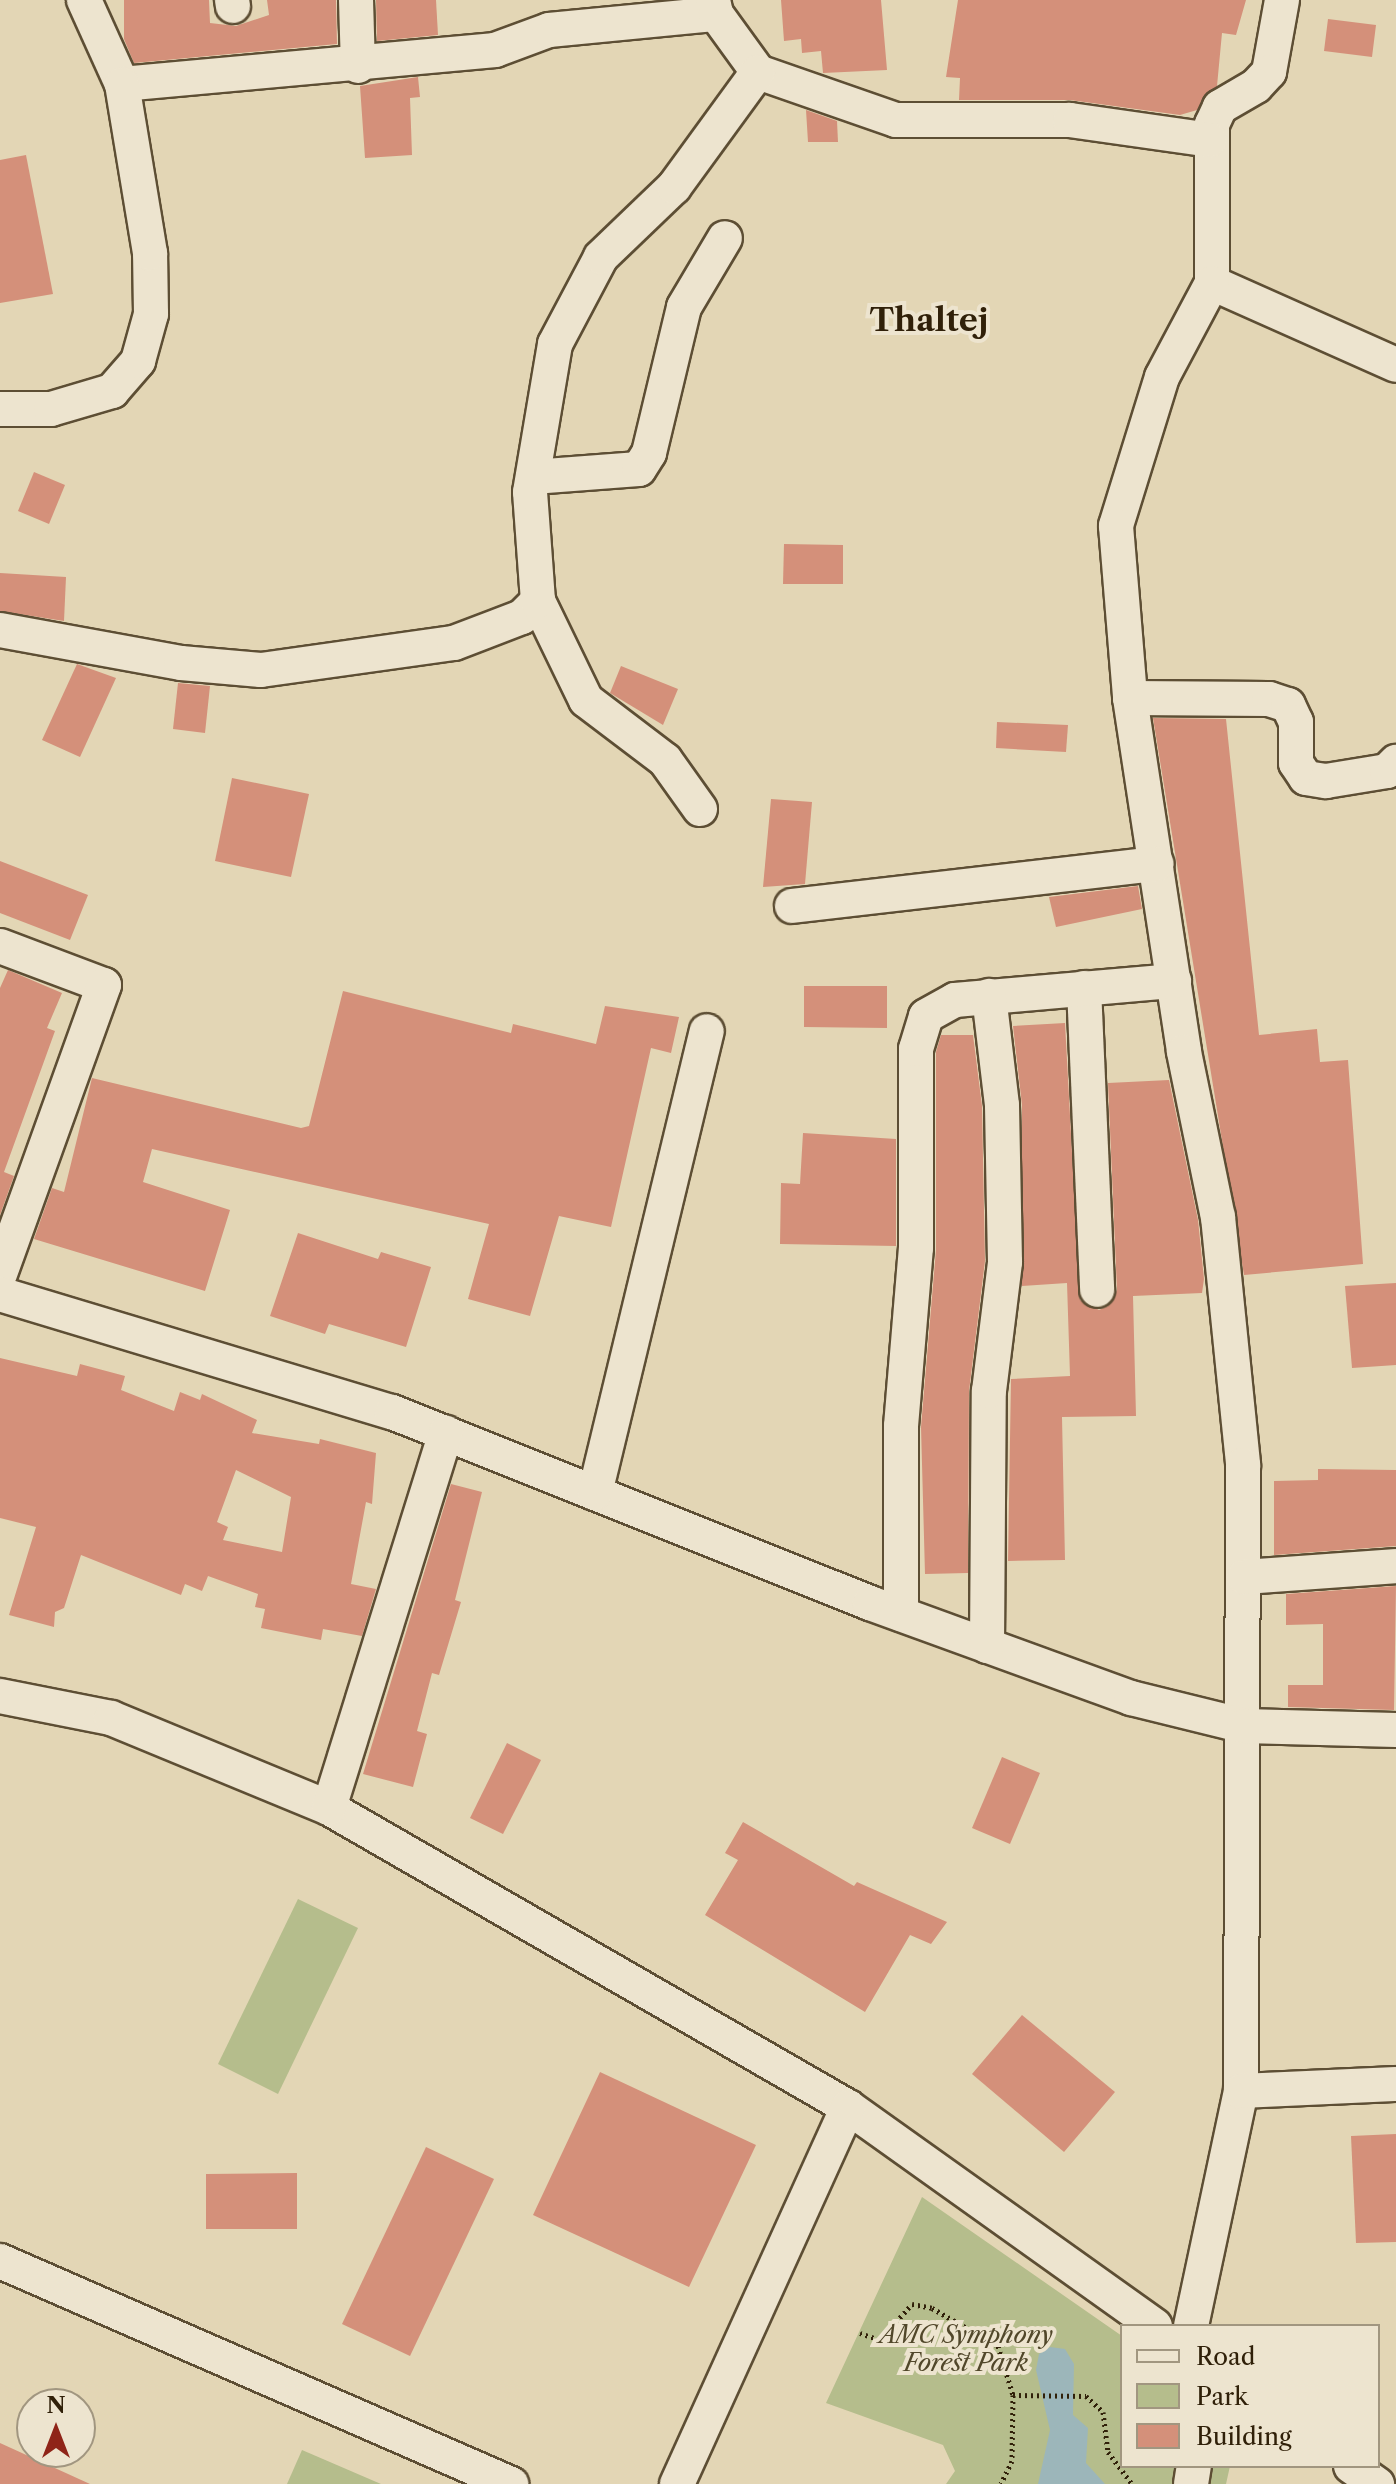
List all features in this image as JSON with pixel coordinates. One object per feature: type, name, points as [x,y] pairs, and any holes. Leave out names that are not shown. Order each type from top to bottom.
[{"type":"street","points":[[0,409],[51,409],[112,391],[138,361],[151,314],[150,253],[122,84],[84,0]]},
{"type":"street","points":[[356,0],[358,66]]},
{"type":"street","points":[[1191,2324],[1241,2091],[1243,1465],[1218,1217],[1174,981],[1130,698],[1116,526],[1162,377],[1212,283],[1210,140],[1220,107],[1256,86],[1269,72],[1282,0]]},
{"type":"street","points":[[122,84],[358,66],[495,50],[549,30],[714,7],[758,72],[896,120],[1070,120],[1210,140]]},
{"type":"street","points":[[700,809],[665,760],[586,700],[538,601],[533,477],[555,344],[601,257],[674,187],[758,72]]},
{"type":"street","points":[[533,477],[639,469],[649,453],[684,307],[725,238]]},
{"type":"street","points":[[1212,283],[1396,365]]},
{"type":"street","points":[[0,630],[181,663],[261,670],[454,643],[522,617],[538,601]]},
{"type":"street","points":[[1130,698],[1269,699],[1288,705],[1296,722],[1296,763],[1306,778],[1326,781],[1387,771],[1396,762]]},
{"type":"street","points":[[792,906],[1157,864]]},
{"type":"street","points":[[0,946],[104,985],[0,1274]]},
{"type":"street","points":[[901,1614],[901,1426],[916,1248],[916,1049],[926,1016],[955,1000],[1174,981]]},
{"type":"street","points":[[1084,988],[1097,1290]]},
{"type":"street","points":[[987,1646],[989,1391],[1005,1262],[1002,1105],[989,996]]},
{"type":"street","points":[[595,1493],[707,1031]]},
{"type":"street","points":[[0,1294],[392,1412],[901,1614],[1131,1698],[1244,1726],[1396,1730]]},
{"type":"street","points":[[329,1808],[446,1433]]},
{"type":"street","points":[[1244,1577],[1396,1566]]},
{"type":"street","points":[[0,1696],[111,1718],[329,1808],[848,2107],[1152,2324]]},
{"type":"street","points":[[1241,2091],[1396,2084]]},
{"type":"street","points":[[677,2484],[848,2107]]},
{"type":"street","points":[[0,2261],[511,2484]]},
{"type":"street","points":[[1354,2468],[1377,2484]]},
{"type":"path","points":[[860,2333],[880,2340],[912,2304],[932,2308],[998,2346],[1013,2395],[1012,2461],[1001,2484]]},
{"type":"path","points":[[1013,2395],[1086,2396],[1103,2412],[1108,2452],[1132,2484]]},
{"type":"green space","points":[[298,1899],[358,1928],[278,2094],[218,2064]]},
{"type":"green space","name":"AMC Symphony Forest Park","points":[[922,2197],[1120,2335],[1120,2468],[1230,2468],[1226,2484],[946,2484],[955,2471],[943,2445],[826,2403]]},
{"type":"green space","points":[[302,2450],[381,2484],[287,2484]]},
{"type":"water","points":[[1050,2347],[1065,2349],[1074,2364],[1073,2415],[1088,2428],[1086,2463],[1105,2484],[1038,2484],[1050,2430],[1036,2370],[1039,2354]]},
{"type":"building","points":[[124,0],[209,0],[210,23],[236,26],[269,15],[267,0],[336,0],[337,44],[134,63],[124,39]]},
{"type":"building","points":[[376,0],[436,0],[438,35],[377,41]]},
{"type":"building","points":[[781,0],[881,0],[887,70],[823,73],[821,51],[802,53],[801,39],[784,41]]},
{"type":"building","points":[[958,0],[1246,0],[1236,35],[1222,33],[1217,86],[1197,110],[1180,115],[1070,100],[959,100],[960,78],[946,77]]},
{"type":"building","points":[[1328,19],[1376,25],[1372,57],[1324,51]]},
{"type":"building","points":[[418,77],[420,97],[410,98],[412,155],[365,158],[360,86]]},
{"type":"building","points":[[806,110],[837,121],[838,142],[808,142]]},
{"type":"building","points":[[26,155],[53,294],[0,303],[0,160]]},
{"type":"building","points":[[34,472],[65,485],[49,524],[18,511]]},
{"type":"building","points":[[784,544],[843,545],[843,584],[783,584]]},
{"type":"building","points":[[0,573],[66,577],[64,621],[0,611]]},
{"type":"building","points":[[77,664],[116,678],[80,757],[42,740]]},
{"type":"building","points":[[621,666],[678,689],[663,725],[610,693]]},
{"type":"building","points":[[178,683],[210,686],[205,733],[173,729]]},
{"type":"building","points":[[1153,718],[1226,719],[1259,1035],[1317,1029],[1320,1062],[1348,1060],[1363,1264],[1244,1275]]},
{"type":"building","points":[[997,722],[1068,725],[1066,752],[996,748]]},
{"type":"building","points":[[232,778],[309,794],[291,877],[215,861]]},
{"type":"building","points":[[771,799],[812,802],[805,884],[763,887]]},
{"type":"building","points":[[0,861],[88,895],[70,940],[0,913]]},
{"type":"building","points":[[1138,886],[1142,909],[1056,927],[1049,897]]},
{"type":"building","points":[[8,970],[62,993],[47,1028],[55,1031],[4,1172],[14,1176],[0,1215],[0,988]]},
{"type":"building","points":[[804,986],[887,986],[887,1028],[804,1027]]},
{"type":"building","points":[[343,991],[511,1033],[513,1024],[596,1044],[605,1006],[679,1017],[671,1053],[651,1048],[611,1227],[559,1216],[530,1316],[468,1299],[489,1224],[152,1149],[143,1182],[230,1210],[205,1291],[34,1239],[52,1188],[64,1192],[92,1078],[301,1128],[309,1126]]},
{"type":"building","points":[[1065,1023],[1080,1300],[1099,1310],[1108,1306],[1117,1290],[1108,1083],[1169,1080],[1198,1220],[1204,1279],[1202,1293],[1133,1296],[1136,1416],[1062,1417],[1065,1560],[1008,1561],[1011,1379],[1070,1376],[1067,1283],[1022,1286],[1022,1105],[1013,1026]]},
{"type":"building","points":[[941,1035],[973,1035],[982,1106],[985,1261],[969,1391],[968,1573],[925,1574],[921,1427],[936,1250],[936,1052]]},
{"type":"building","points":[[803,1133],[896,1139],[896,1246],[780,1244],[781,1183],[800,1184]]},
{"type":"building","points":[[298,1233],[378,1259],[381,1252],[431,1267],[406,1347],[329,1324],[325,1334],[270,1316]]},
{"type":"building","points":[[1396,1283],[1396,1365],[1352,1368],[1345,1286]]},
{"type":"building","points":[[0,1358],[77,1376],[80,1364],[125,1376],[121,1390],[174,1411],[180,1392],[200,1400],[202,1394],[257,1420],[252,1433],[319,1444],[320,1439],[376,1453],[372,1504],[366,1502],[351,1584],[376,1589],[362,1636],[323,1629],[321,1640],[261,1628],[265,1609],[255,1607],[258,1594],[208,1576],[202,1591],[185,1584],[181,1595],[81,1555],[64,1608],[55,1612],[54,1627],[9,1615],[36,1527],[0,1518]],"holes":[[[236,1470],[291,1497],[282,1552],[223,1540],[228,1527],[217,1522]]]},
{"type":"building","points":[[1318,1469],[1396,1470],[1396,1546],[1274,1555],[1274,1481],[1318,1480]]},
{"type":"building","points":[[451,1484],[482,1492],[455,1600],[461,1602],[439,1675],[432,1673],[417,1731],[427,1734],[413,1787],[363,1774]]},
{"type":"building","points":[[1396,1586],[1394,1710],[1288,1707],[1288,1685],[1323,1685],[1323,1624],[1286,1625],[1286,1594]]},
{"type":"building","points":[[507,1743],[541,1760],[503,1834],[470,1818]]},
{"type":"building","points":[[1002,1757],[1040,1773],[1010,1844],[972,1828]]},
{"type":"building","points":[[743,1822],[854,1886],[857,1882],[947,1922],[931,1944],[910,1935],[865,2012],[705,1915],[738,1860],[725,1853]]},
{"type":"building","points":[[1022,2015],[1115,2092],[1064,2152],[972,2074]]},
{"type":"building","points":[[600,2072],[756,2145],[689,2287],[533,2215]]},
{"type":"building","points":[[1396,2134],[1396,2242],[1356,2243],[1351,2136]]},
{"type":"building","points":[[426,2147],[494,2179],[410,2356],[342,2324]]},
{"type":"building","points":[[297,2173],[297,2229],[206,2229],[206,2174]]},
{"type":"building","points":[[0,2443],[16,2450],[16,2468],[55,2468],[90,2484],[0,2484]]},
{"type":"district","name":"Thaltej","points":[[929,320]]}]
